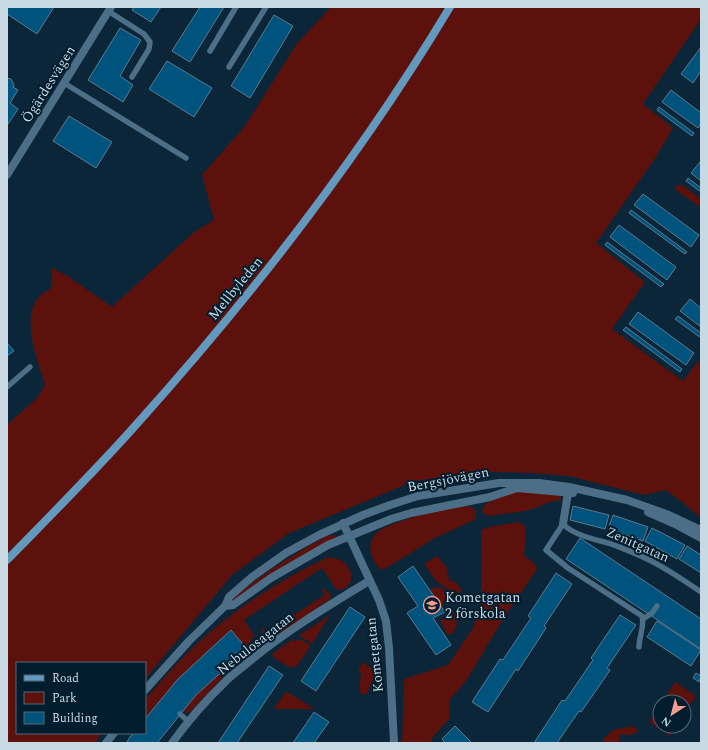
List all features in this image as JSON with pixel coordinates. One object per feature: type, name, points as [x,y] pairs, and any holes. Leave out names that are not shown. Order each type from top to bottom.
[{"type":"main road","name":"Mellbyleden","points":[[7,560],[134,427],[191,363],[245,298],[337,177],[419,59],[450,7]]},
{"type":"street","name":"Ögärdesvägen","points":[[7,175],[10,165],[64,83],[109,9]]},
{"type":"street","name":"Bergsjövägen","points":[[146,689],[189,641],[225,606],[229,597],[258,573],[286,553],[343,523],[418,496],[510,482],[539,483],[653,514],[701,538]]},
{"type":"street","name":"Bergsjövägen","points":[[225,606],[233,605],[271,578],[308,556],[390,519],[410,513],[490,497],[517,488],[569,490],[627,500],[669,515],[701,530]]},
{"type":"street","points":[[563,524],[569,490]]},
{"type":"street","name":"Kometgatan","points":[[343,523],[379,600],[386,620],[394,743]]},
{"type":"street","name":"Nebulosagatan","points":[[172,743],[188,721],[225,681],[273,642],[369,581]]},
{"type":"street","points":[[106,743],[113,734]]},
{"type":"lane","points":[[210,51],[236,7]]},
{"type":"lane","points":[[229,67],[266,7]]},
{"type":"lane","points":[[109,9],[144,34],[150,42],[149,49],[132,77]]},
{"type":"lane","points":[[64,83],[186,158]]},
{"type":"lane","points":[[7,387],[30,367]]},
{"type":"lane","points":[[563,524],[546,550],[568,568],[642,616],[644,622],[639,639],[639,647]]},
{"type":"lane","name":"Zenitgatan","points":[[563,524],[567,528],[581,534],[646,558],[701,592]]},
{"type":"lane","points":[[643,619],[652,613],[657,606]]},
{"type":"lane","points":[[243,653],[250,661]]},
{"type":"lane","points":[[180,714],[188,721]]},
{"type":"green space","points":[[331,7],[701,7],[701,19],[643,104],[673,128],[654,160],[596,243],[645,282],[612,329],[683,381],[698,361],[701,364],[701,518],[666,490],[644,495],[569,476],[495,472],[414,481],[289,533],[232,575],[146,678],[146,662],[16,662],[16,734],[101,734],[95,743],[7,743],[7,425],[37,398],[45,385],[32,340],[31,317],[34,306],[39,297],[51,288],[52,268],[66,275],[112,307],[193,233],[214,220],[202,175],[245,126],[296,45]]},
{"type":"green space","points":[[681,184],[701,199],[701,208],[676,190],[675,187]]},
{"type":"green space","points":[[521,491],[557,494],[563,500],[553,501],[519,512],[488,516],[482,512],[485,504],[505,495]]},
{"type":"green space","points":[[469,506],[476,511],[476,519],[435,538],[385,569],[380,569],[377,565],[370,550],[372,539],[379,531],[386,527],[422,515]]},
{"type":"green space","points":[[518,522],[526,527],[524,556],[534,563],[537,569],[502,621],[466,681],[450,699],[449,719],[432,738],[431,743],[402,743],[404,679],[448,665],[473,628],[479,607],[481,592],[481,530],[489,527]]},
{"type":"green space","points":[[330,535],[338,536],[285,565],[231,602],[230,601],[252,583],[287,559]]},
{"type":"green space","points":[[437,556],[447,568],[449,580],[455,582],[462,590],[454,596],[449,590],[436,581],[424,564]]},
{"type":"green space","points":[[326,558],[335,558],[348,566],[351,578],[350,583],[346,588],[339,590],[336,589],[322,568],[244,620],[255,637],[251,638],[251,645],[254,646],[254,650],[250,651],[247,649],[231,630],[178,679],[146,718],[146,699],[178,662],[205,636],[254,599],[297,573]]},
{"type":"green space","points":[[437,587],[444,589],[447,592],[446,599],[442,605],[437,597],[435,598],[430,589]]},
{"type":"green space","points":[[321,588],[329,593],[331,596],[330,599],[275,637],[270,638],[263,635],[262,628],[267,632],[325,595]]},
{"type":"green space","points":[[454,611],[459,619],[456,621],[457,624],[453,634],[447,634],[440,620]]},
{"type":"green space","points":[[330,615],[312,644],[299,635]]},
{"type":"green space","points":[[293,639],[295,641],[301,639],[311,646],[297,666],[290,668],[273,657],[272,654]]},
{"type":"green space","points":[[240,655],[242,661],[222,678],[190,712],[187,713],[183,711],[196,695]]},
{"type":"green space","points":[[362,662],[377,671],[366,695],[359,693],[361,673],[358,672]]},
{"type":"green space","points":[[675,682],[696,696],[692,702],[692,694],[667,694]]},
{"type":"green space","points":[[287,692],[313,708],[313,709],[274,709]]},
{"type":"green space","points":[[632,726],[639,731],[631,735],[619,734],[619,743],[603,743],[603,739],[613,730]]},
{"type":"building","points":[[7,7],[54,7],[37,34],[7,14]]},
{"type":"building","points":[[134,7],[161,7],[151,22],[132,10]]},
{"type":"building","points":[[200,7],[224,7],[190,62],[172,51]]},
{"type":"building","points":[[274,15],[293,26],[250,98],[231,86]]},
{"type":"building","points":[[120,28],[141,40],[120,76],[133,85],[123,102],[88,80]]},
{"type":"building","points":[[701,47],[701,71],[693,83],[681,74]]},
{"type":"building","points":[[167,61],[212,88],[194,117],[149,89]]},
{"type":"building","points":[[7,78],[11,79],[14,85],[13,87],[18,90],[10,103],[18,109],[8,124],[7,124]]},
{"type":"building","points":[[671,90],[701,113],[701,124],[698,128],[662,102]]},
{"type":"building","points":[[659,107],[694,133],[692,136],[657,110]]},
{"type":"building","points":[[69,116],[112,142],[96,168],[53,141]]},
{"type":"building","points":[[701,162],[701,181],[691,173]]},
{"type":"building","points":[[688,178],[701,188],[701,192],[686,181]]},
{"type":"building","points":[[643,194],[699,235],[691,247],[634,205]]},
{"type":"building","points":[[631,210],[687,252],[685,254],[629,213]]},
{"type":"building","points":[[619,225],[676,267],[667,280],[610,237]]},
{"type":"building","points":[[607,242],[664,284],[661,287],[605,245]]},
{"type":"building","points":[[690,299],[701,308],[701,327],[680,311]]},
{"type":"building","points":[[638,312],[694,353],[686,365],[629,324]]},
{"type":"building","points":[[678,316],[701,333],[701,338],[675,319]]},
{"type":"building","points":[[626,327],[682,369],[680,372],[623,330]]},
{"type":"building","points":[[7,343],[14,351],[7,356]]},
{"type":"building","points":[[573,506],[609,515],[605,529],[570,520]]},
{"type":"building","points":[[613,515],[648,527],[643,541],[608,529]]},
{"type":"building","points":[[652,528],[685,545],[677,559],[645,541]]},
{"type":"building","points":[[580,538],[701,619],[701,649],[566,559]]},
{"type":"building","points":[[687,546],[701,555],[701,573],[679,559]]},
{"type":"building","points":[[413,566],[445,612],[433,618],[451,645],[436,655],[407,613],[418,606],[398,577]]},
{"type":"building","points":[[556,573],[572,584],[544,626],[546,628],[518,671],[516,669],[488,712],[472,702],[500,659],[503,660],[531,618],[528,616]]},
{"type":"building","points":[[350,607],[365,617],[316,691],[301,681]]},
{"type":"building","points":[[620,615],[636,625],[607,668],[610,670],[602,682],[581,712],[579,711],[557,743],[534,743],[562,700],[565,701],[593,660],[591,658]]},
{"type":"building","points":[[657,621],[701,650],[691,666],[647,637]]},
{"type":"building","points":[[231,630],[247,649],[196,695],[157,743],[126,743],[132,734],[146,734],[146,718],[178,679]]},
{"type":"building","points":[[269,666],[283,675],[237,743],[218,743]]},
{"type":"building","points":[[696,673],[701,676],[699,682],[693,678]]},
{"type":"building","points":[[314,712],[329,722],[314,743],[293,743]]},
{"type":"building","points":[[455,726],[472,743],[445,743],[442,739]]},
{"type":"place","name":"Kometgatan 2 förskola","points":[[432,605]]}]
